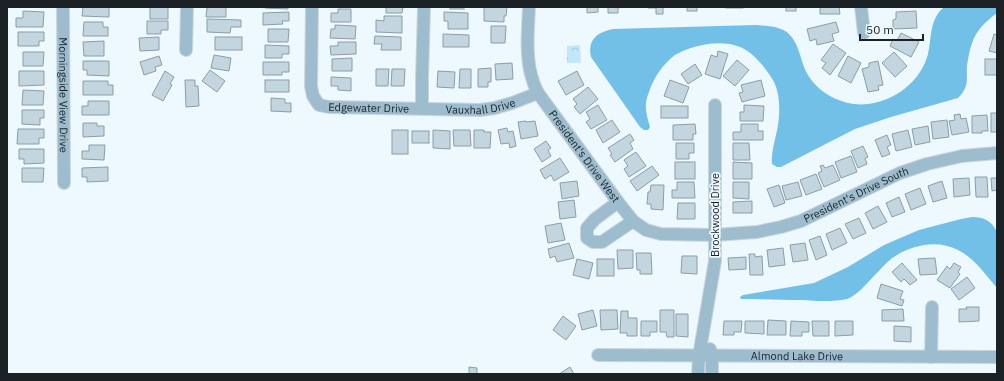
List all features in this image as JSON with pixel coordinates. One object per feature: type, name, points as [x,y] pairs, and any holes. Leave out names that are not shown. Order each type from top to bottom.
[{"type":"street","name":"Morningside View Drive","points":[[63,7],[64,183]]},
{"type":"street","points":[[186,50],[187,7]]},
{"type":"street","name":"Edgewater Drive","points":[[312,7],[311,86],[313,96],[319,105],[329,107],[422,108]]},
{"type":"street","points":[[422,108],[424,7]]},
{"type":"street","name":"President's Drive West","points":[[529,7],[528,49],[530,71],[538,93],[633,221],[646,230],[661,234],[715,235]]},
{"type":"street","points":[[861,7],[864,33]]},
{"type":"street","name":"Vauxhall Drive","points":[[422,108],[480,110],[495,108],[538,93]]},
{"type":"street","name":"Brockwood Drive","points":[[712,374],[706,356],[705,324],[715,261],[715,105]]},
{"type":"street","name":"President's Drive South","points":[[715,235],[757,232],[781,227],[801,221],[900,173],[927,164],[962,156],[997,153]]},
{"type":"street","points":[[618,202],[595,219],[587,228],[587,238],[593,242],[602,242],[633,221]]},
{"type":"street","points":[[931,357],[932,307]]},
{"type":"street","name":"Almond Lake Drive","points":[[598,355],[997,357]]},
{"type":"street","name":"Brockwood Drive","points":[[698,374],[706,356]]},
{"type":"green space","points":[[580,45],[581,63],[567,63],[567,46]]},
{"type":"water","points":[[944,7],[997,7],[997,13],[985,23],[974,38],[967,66],[966,86],[958,98],[855,129],[781,167],[777,167],[772,164],[772,153],[779,116],[777,90],[775,84],[764,68],[755,57],[745,49],[733,45],[718,43],[697,46],[676,54],[663,67],[651,86],[646,102],[650,127],[648,130],[644,130],[640,127],[591,57],[590,51],[590,46],[594,38],[602,32],[613,29],[755,25],[773,27],[782,29],[789,34],[797,45],[804,67],[809,76],[822,90],[830,96],[848,103],[868,104],[888,99],[906,88],[913,81],[925,64],[933,23],[939,12]]},
{"type":"water","points":[[972,217],[987,220],[993,225],[997,232],[997,288],[979,267],[964,253],[951,247],[935,244],[911,248],[894,257],[885,264],[860,290],[847,299],[836,301],[819,301],[741,299],[740,297],[743,295],[814,283],[848,267],[884,245],[919,230]]},
{"type":"building","points":[[83,7],[109,7],[109,17],[82,16]]},
{"type":"building","points":[[150,7],[168,7],[168,19],[150,19]]},
{"type":"building","points":[[226,7],[226,17],[206,17],[207,8]]},
{"type":"building","points":[[288,7],[288,9],[265,8]]},
{"type":"building","points":[[386,7],[403,7],[402,13],[386,13]]},
{"type":"building","points":[[450,7],[464,7],[464,9],[450,9]]},
{"type":"building","points":[[484,7],[507,7],[504,22],[484,21]]},
{"type":"building","points":[[587,7],[598,7],[598,12],[587,13]]},
{"type":"building","points":[[608,7],[624,7],[618,8],[618,13],[608,13]]},
{"type":"building","points":[[648,7],[663,7],[663,14],[656,14],[656,8]]},
{"type":"building","points":[[687,7],[697,7],[697,11],[687,11]]},
{"type":"building","points":[[743,7],[743,8],[726,8]]},
{"type":"building","points":[[786,7],[796,7],[796,11],[786,11]]},
{"type":"building","points":[[820,7],[839,7],[840,14],[820,14]]},
{"type":"building","points":[[338,9],[351,9],[351,22],[331,22],[331,13],[338,13]]},
{"type":"building","points":[[23,11],[44,12],[43,27],[16,27],[16,18],[23,18]]},
{"type":"building","points":[[916,11],[917,28],[893,29],[893,20],[896,19],[896,12]]},
{"type":"building","points":[[289,12],[289,21],[282,21],[283,24],[263,25],[263,13]]},
{"type":"building","points":[[444,12],[468,13],[468,29],[448,29],[448,21],[444,21]]},
{"type":"building","points":[[384,16],[402,16],[402,33],[376,32],[376,20],[384,21]]},
{"type":"building","points":[[207,19],[241,20],[241,27],[231,27],[230,33],[207,32]]},
{"type":"building","points":[[147,21],[168,21],[168,30],[161,30],[161,34],[147,34]]},
{"type":"building","points":[[84,22],[103,22],[103,27],[108,27],[108,36],[83,36]]},
{"type":"building","points":[[836,22],[839,32],[832,34],[834,41],[817,45],[816,39],[810,41],[807,29]]},
{"type":"building","points":[[335,25],[356,26],[355,39],[330,38],[331,29],[335,29]]},
{"type":"building","points":[[491,26],[506,26],[505,43],[491,43]]},
{"type":"building","points":[[268,29],[289,29],[288,42],[268,42]]},
{"type":"building","points":[[18,32],[44,32],[44,41],[39,41],[39,46],[18,46]]},
{"type":"building","points":[[901,33],[919,42],[911,57],[890,46],[893,39],[897,41]]},
{"type":"building","points":[[443,34],[469,35],[469,47],[443,47]]},
{"type":"building","points":[[994,34],[997,35],[997,53],[989,51]]},
{"type":"building","points":[[375,36],[401,37],[401,50],[381,50],[382,44],[374,44]]},
{"type":"building","points":[[159,37],[159,50],[140,51],[139,38]]},
{"type":"building","points":[[215,37],[242,37],[242,50],[215,50]]},
{"type":"building","points":[[104,41],[104,56],[84,56],[83,42]]},
{"type":"building","points":[[338,42],[356,42],[356,54],[331,55],[330,46],[338,46]]},
{"type":"building","points":[[833,44],[846,53],[830,75],[822,68],[826,63],[821,60]]},
{"type":"building","points":[[265,45],[289,46],[289,54],[282,54],[282,58],[265,58]]},
{"type":"building","points":[[718,51],[728,54],[720,79],[705,74],[711,55],[717,57]]},
{"type":"building","points":[[23,52],[44,52],[43,66],[23,66]]},
{"type":"building","points":[[894,52],[907,66],[895,77],[882,63]]},
{"type":"building","points":[[214,55],[231,58],[229,71],[211,68]]},
{"type":"building","points":[[159,56],[162,65],[155,67],[156,71],[144,75],[140,62]]},
{"type":"building","points":[[848,56],[861,63],[851,83],[838,76]]},
{"type":"building","points":[[352,58],[352,71],[332,71],[332,59]]},
{"type":"building","points":[[985,59],[997,59],[997,75],[985,75]]},
{"type":"building","points":[[737,60],[749,70],[735,86],[723,76]]},
{"type":"building","points":[[83,61],[109,61],[109,76],[87,75],[87,70],[83,70]]},
{"type":"building","points":[[878,61],[883,85],[878,86],[879,90],[868,92],[862,69],[869,67],[869,63]]},
{"type":"building","points":[[263,62],[289,62],[289,72],[282,72],[282,75],[263,75]]},
{"type":"building","points":[[512,63],[513,79],[496,80],[495,64]]},
{"type":"building","points":[[695,64],[702,75],[688,84],[681,74]]},
{"type":"building","points":[[491,68],[491,82],[488,82],[488,87],[478,87],[478,69]]},
{"type":"building","points":[[376,69],[389,69],[388,86],[376,86]]},
{"type":"building","points":[[392,69],[405,69],[404,86],[391,86]]},
{"type":"building","points":[[460,69],[471,69],[471,88],[459,88]]},
{"type":"building","points":[[210,70],[225,81],[217,92],[202,81]]},
{"type":"building","points":[[19,71],[44,71],[44,85],[19,86]]},
{"type":"building","points":[[165,71],[174,77],[170,84],[172,85],[163,101],[152,95]]},
{"type":"building","points":[[438,71],[455,72],[454,88],[437,87]]},
{"type":"building","points":[[577,71],[584,85],[566,95],[558,81]]},
{"type":"building","points":[[331,77],[351,78],[351,91],[338,90],[338,86],[331,86]]},
{"type":"building","points":[[185,80],[195,80],[195,86],[198,86],[199,106],[186,107]]},
{"type":"building","points":[[265,80],[289,80],[289,92],[265,92]]},
{"type":"building","points":[[670,80],[689,87],[683,103],[664,96]]},
{"type":"building","points":[[761,80],[765,96],[742,102],[739,93],[743,92],[741,85]]},
{"type":"building","points":[[83,81],[108,81],[108,85],[113,85],[113,95],[83,95]]},
{"type":"building","points":[[588,87],[598,99],[580,114],[574,107],[577,104],[573,99]]},
{"type":"building","points":[[23,90],[44,91],[43,105],[22,105]]},
{"type":"building","points":[[271,98],[285,99],[285,103],[291,103],[291,112],[271,111]]},
{"type":"building","points":[[88,101],[109,101],[109,115],[82,115],[82,106],[88,106]]},
{"type":"building","points":[[598,105],[607,120],[591,129],[586,122],[590,119],[586,112]]},
{"type":"building","points":[[744,105],[764,106],[763,121],[740,121],[740,112],[744,112]]},
{"type":"building","points":[[661,106],[688,106],[688,118],[661,118]]},
{"type":"building","points":[[22,110],[44,110],[44,118],[40,118],[40,125],[22,124]]},
{"type":"building","points":[[991,113],[997,113],[997,132],[991,132]]},
{"type":"building","points":[[960,114],[961,119],[966,118],[969,132],[952,135],[949,121],[955,120],[954,115]]},
{"type":"building","points":[[987,115],[988,131],[982,131],[982,133],[972,133],[972,116]]},
{"type":"building","points":[[612,120],[620,132],[603,143],[596,130]]},
{"type":"building","points":[[947,120],[949,137],[933,139],[931,122]]},
{"type":"building","points":[[535,121],[538,136],[521,139],[518,122]]},
{"type":"building","points":[[83,123],[97,123],[97,126],[104,126],[104,136],[83,137]]},
{"type":"building","points":[[695,124],[696,134],[693,134],[693,140],[673,140],[673,125]]},
{"type":"building","points":[[741,124],[758,124],[758,131],[763,131],[763,140],[733,140],[733,132],[741,132]]},
{"type":"building","points":[[928,126],[930,142],[915,145],[912,129]]},
{"type":"building","points":[[507,128],[508,132],[513,131],[516,146],[510,148],[509,143],[501,144],[498,130]]},
{"type":"building","points":[[18,129],[44,129],[44,138],[39,138],[39,144],[17,144]]},
{"type":"building","points":[[392,130],[408,130],[408,154],[392,154]]},
{"type":"building","points":[[433,130],[450,131],[450,149],[433,148]]},
{"type":"building","points":[[453,130],[470,130],[471,146],[454,146]]},
{"type":"building","points":[[474,130],[491,132],[490,148],[474,148]]},
{"type":"building","points":[[908,130],[912,147],[896,151],[892,134]]},
{"type":"building","points":[[412,131],[429,131],[429,143],[412,143]]},
{"type":"building","points":[[630,134],[634,140],[630,143],[633,149],[615,162],[610,155],[612,154],[608,148]]},
{"type":"building","points":[[887,135],[891,145],[887,147],[890,154],[882,157],[875,140]]},
{"type":"building","points":[[546,141],[551,148],[548,150],[551,156],[542,162],[534,149]]},
{"type":"building","points":[[676,143],[694,143],[694,153],[689,153],[689,159],[676,159]]},
{"type":"building","points":[[733,143],[749,143],[750,160],[733,160]]},
{"type":"building","points":[[89,145],[105,145],[104,160],[82,159],[82,151],[89,151]]},
{"type":"building","points":[[863,146],[868,157],[865,158],[867,164],[858,168],[851,151]]},
{"type":"building","points":[[19,149],[44,149],[44,163],[24,164],[24,159],[19,159]]},
{"type":"building","points":[[636,152],[646,166],[629,177],[624,169],[628,166],[624,160]]},
{"type":"building","points":[[851,156],[857,172],[841,178],[835,162]]},
{"type":"building","points":[[560,158],[569,172],[554,181],[551,175],[545,179],[540,170]]},
{"type":"building","points":[[675,162],[695,162],[695,179],[675,179]]},
{"type":"building","points":[[733,162],[752,163],[752,179],[733,179]]},
{"type":"building","points":[[823,165],[825,168],[833,165],[840,180],[824,187],[818,173],[822,171],[820,166]]},
{"type":"building","points":[[652,166],[659,175],[637,191],[630,181]]},
{"type":"building","points":[[108,167],[108,181],[87,182],[87,177],[82,177],[82,168]]},
{"type":"building","points":[[22,168],[44,168],[43,182],[22,182]]},
{"type":"building","points":[[816,174],[822,189],[806,195],[800,180]]},
{"type":"building","points":[[975,177],[987,177],[988,197],[976,197]]},
{"type":"building","points":[[969,178],[970,195],[954,197],[953,179]]},
{"type":"building","points":[[991,178],[997,178],[997,190],[992,191]]},
{"type":"building","points":[[577,181],[579,196],[562,199],[560,183]]},
{"type":"building","points":[[942,181],[947,198],[933,202],[928,186]]},
{"type":"building","points":[[677,182],[694,182],[695,198],[672,198],[672,190],[677,190]]},
{"type":"building","points":[[733,182],[749,182],[749,199],[733,198]]},
{"type":"building","points":[[798,182],[802,196],[786,200],[782,186]]},
{"type":"building","points":[[651,185],[664,185],[663,210],[651,209],[651,204],[647,204],[648,192],[650,192]]},
{"type":"building","points":[[779,185],[785,203],[774,207],[767,189]]},
{"type":"building","points":[[920,188],[926,204],[911,210],[905,194]]},
{"type":"building","points":[[899,197],[905,212],[892,217],[886,203]]},
{"type":"building","points":[[574,200],[576,217],[560,219],[558,202]]},
{"type":"building","points":[[752,201],[752,213],[733,213],[733,202]]},
{"type":"building","points":[[678,203],[695,203],[695,219],[677,219]]},
{"type":"building","points":[[878,206],[887,222],[873,229],[865,213]]},
{"type":"building","points":[[859,218],[866,233],[853,239],[845,224]]},
{"type":"building","points":[[561,223],[565,240],[548,243],[545,226]]},
{"type":"building","points":[[840,228],[847,243],[832,250],[826,234]]},
{"type":"building","points":[[820,236],[827,255],[816,260],[809,240]]},
{"type":"building","points":[[569,243],[574,258],[557,262],[555,256],[550,258],[548,249]]},
{"type":"building","points":[[805,243],[808,260],[793,262],[790,245]]},
{"type":"building","points":[[783,248],[785,265],[769,267],[767,250]]},
{"type":"building","points":[[617,250],[633,250],[633,268],[618,269]]},
{"type":"building","points":[[636,253],[651,253],[652,274],[640,274],[640,270],[637,270]]},
{"type":"building","points":[[749,254],[755,254],[755,257],[762,256],[763,275],[750,275]]},
{"type":"building","points":[[682,256],[697,256],[697,274],[681,273]]},
{"type":"building","points":[[746,257],[746,269],[729,270],[728,258]]},
{"type":"building","points":[[935,258],[937,274],[920,275],[918,259]]},
{"type":"building","points":[[577,259],[593,263],[589,279],[573,275]]},
{"type":"building","points":[[597,259],[614,259],[614,276],[597,276]]},
{"type":"building","points":[[902,263],[917,280],[910,285],[904,279],[901,282],[892,272]]},
{"type":"building","points":[[954,263],[961,267],[958,272],[960,274],[950,288],[937,280],[947,266],[950,269]]},
{"type":"building","points":[[967,277],[975,288],[959,300],[951,289]]},
{"type":"building","points":[[881,284],[903,291],[900,299],[904,300],[902,306],[877,298]]},
{"type":"building","points":[[966,307],[979,307],[979,321],[959,322],[959,309],[967,309]]},
{"type":"building","points":[[903,309],[904,321],[882,321],[882,310]]},
{"type":"building","points":[[593,310],[597,326],[582,330],[578,314]]},
{"type":"building","points":[[600,310],[617,310],[618,329],[601,330]]},
{"type":"building","points":[[660,310],[674,310],[674,337],[667,337],[666,332],[660,332]]},
{"type":"building","points":[[621,311],[628,311],[628,318],[637,318],[637,336],[627,336],[627,333],[620,333]]},
{"type":"building","points":[[676,314],[688,314],[688,337],[676,336]]},
{"type":"building","points":[[563,316],[576,326],[566,340],[553,330]]},
{"type":"building","points":[[768,320],[786,321],[786,335],[767,335]]},
{"type":"building","points":[[641,321],[657,321],[657,332],[650,332],[650,336],[641,336]]},
{"type":"building","points":[[724,321],[742,321],[741,332],[734,332],[734,335],[723,335]]},
{"type":"building","points":[[745,321],[764,321],[764,334],[745,333]]},
{"type":"building","points":[[791,321],[809,322],[809,332],[802,332],[802,336],[790,336]]},
{"type":"building","points":[[812,321],[829,321],[829,336],[813,336]]},
{"type":"building","points":[[835,321],[853,321],[853,335],[835,336]]},
{"type":"building","points":[[894,326],[911,327],[911,342],[894,341]]},
{"type":"building","points":[[469,367],[477,368],[477,374],[469,374]]},
{"type":"building","points":[[570,367],[574,374],[559,374]]}]
